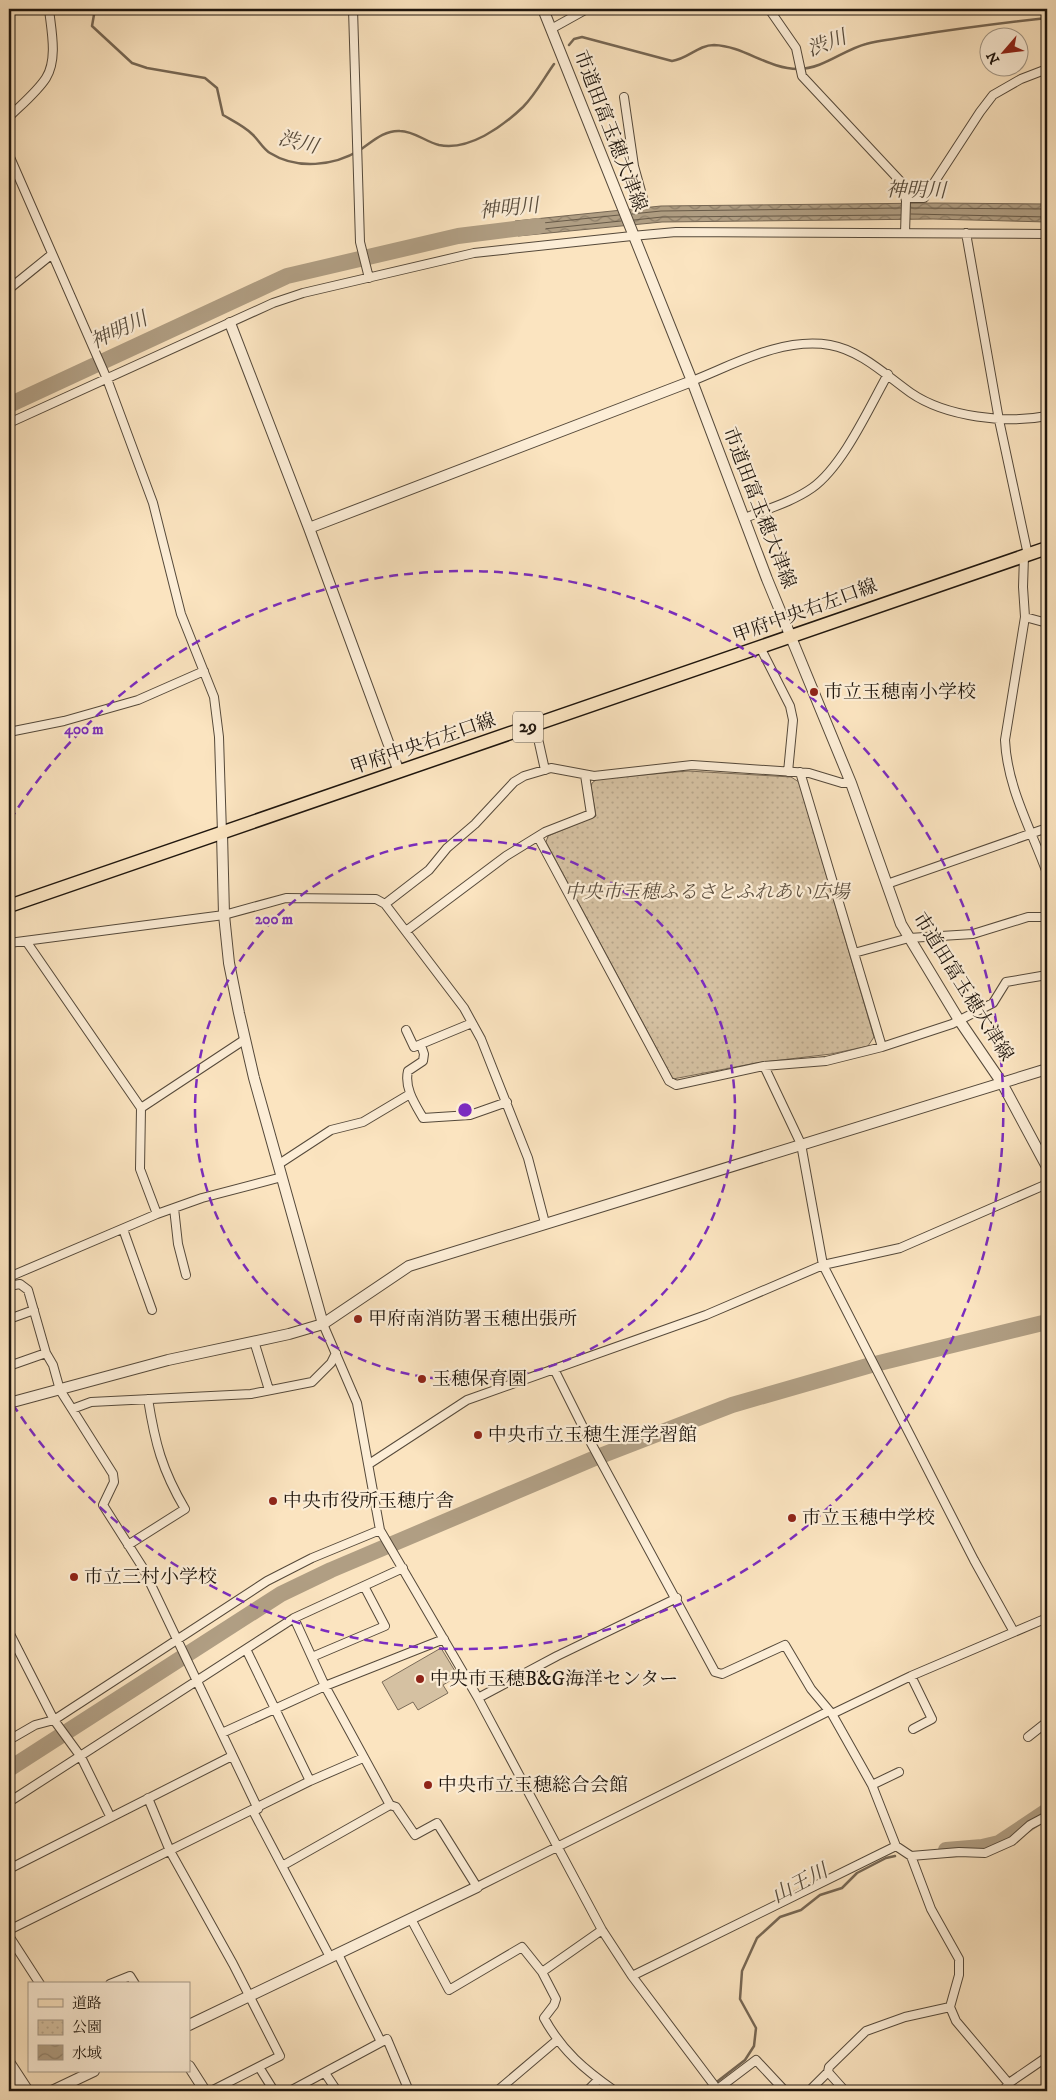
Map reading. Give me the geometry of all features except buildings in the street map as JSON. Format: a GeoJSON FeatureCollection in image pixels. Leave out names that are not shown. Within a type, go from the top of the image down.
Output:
{"type":"FeatureCollection","features":[{"type":"Feature","properties":{"kind":"main road","name":"甲府中央右左口線"},"geometry":{"type":"LineString","coordinates":[[9,906],[1047,548]]}},
{"type":"Feature","properties":{"kind":"street"},"geometry":{"type":"LineString","coordinates":[[9,117],[47,78],[51,63],[52,47],[49,9]]}},
{"type":"Feature","properties":{"kind":"street"},"geometry":{"type":"LineString","coordinates":[[353,9],[360,242],[368,274]]}},
{"type":"Feature","properties":{"kind":"street","name":"市道田富玉穂大津線"},"geometry":{"type":"LineString","coordinates":[[543,9],[620,206],[692,381],[790,636],[851,783],[886,884],[909,938],[959,1020],[1002,1083],[1047,1167]]}},
{"type":"Feature","properties":{"kind":"street"},"geometry":{"type":"LineString","coordinates":[[551,29],[587,9]]}},
{"type":"Feature","properties":{"kind":"street"},"geometry":{"type":"LineString","coordinates":[[769,9],[796,48],[802,76],[902,183],[906,200],[905,229]]}},
{"type":"Feature","properties":{"kind":"street"},"geometry":{"type":"LineString","coordinates":[[906,200],[924,198],[980,112],[994,95],[1022,79],[1047,69]]}},
{"type":"Feature","properties":{"kind":"street"},"geometry":{"type":"LineString","coordinates":[[624,97],[634,166],[644,202]]}},
{"type":"Feature","properties":{"kind":"street"},"geometry":{"type":"LineString","coordinates":[[9,155],[105,375],[153,503],[181,614],[214,697],[218,717],[224,915],[229,963],[244,1040],[323,1324],[357,1404],[380,1530],[478,1698],[557,1849],[602,1930],[632,1976],[715,2089],[756,2060],[785,2091]]}},
{"type":"Feature","properties":{"kind":"street"},"geometry":{"type":"LineString","coordinates":[[9,423],[105,375],[294,296],[368,274],[474,253],[646,231],[905,229],[966,233],[1047,234]]}},
{"type":"Feature","properties":{"kind":"street"},"geometry":{"type":"LineString","coordinates":[[966,233],[1026,555],[1023,587],[1025,617],[1005,740],[1006,756],[1015,792],[1047,873]]}},
{"type":"Feature","properties":{"kind":"street"},"geometry":{"type":"LineString","coordinates":[[9,289],[52,254]]}},
{"type":"Feature","properties":{"kind":"street"},"geometry":{"type":"LineString","coordinates":[[230,323],[309,528],[399,772]]}},
{"type":"Feature","properties":{"kind":"street"},"geometry":{"type":"LineString","coordinates":[[309,528],[766,351],[801,344],[831,345],[845,350],[888,374],[913,394],[932,403],[982,418],[1030,420],[1047,416]]}},
{"type":"Feature","properties":{"kind":"street"},"geometry":{"type":"LineString","coordinates":[[745,518],[793,499],[812,488],[827,475],[842,455],[888,374]]}},
{"type":"Feature","properties":{"kind":"street"},"geometry":{"type":"LineString","coordinates":[[1025,617],[1047,623]]}},
{"type":"Feature","properties":{"kind":"street"},"geometry":{"type":"LineString","coordinates":[[760,647],[790,706],[793,720],[788,772]]}},
{"type":"Feature","properties":{"kind":"street"},"geometry":{"type":"LineString","coordinates":[[9,732],[64,721],[138,700],[204,671]]}},
{"type":"Feature","properties":{"kind":"street"},"geometry":{"type":"LineString","coordinates":[[535,725],[545,770]]}},
{"type":"Feature","properties":{"kind":"street"},"geometry":{"type":"LineString","coordinates":[[385,904],[429,870],[447,848],[475,824],[514,782],[524,776],[551,768],[585,775],[692,765],[800,772],[842,783],[851,783]]}},
{"type":"Feature","properties":{"kind":"street"},"geometry":{"type":"LineString","coordinates":[[800,772],[882,1047]]}},
{"type":"Feature","properties":{"kind":"street"},"geometry":{"type":"LineString","coordinates":[[406,931],[483,872],[538,837],[591,814],[585,775]]}},
{"type":"Feature","properties":{"kind":"street"},"geometry":{"type":"LineString","coordinates":[[886,884],[1047,828]]}},
{"type":"Feature","properties":{"kind":"street"},"geometry":{"type":"LineString","coordinates":[[538,837],[669,1081],[676,1085],[764,1066],[826,1061],[882,1047],[959,1020],[993,1003],[1006,982],[1047,975]]}},
{"type":"Feature","properties":{"kind":"street"},"geometry":{"type":"LineString","coordinates":[[9,943],[224,915],[286,898],[376,898],[385,904],[464,1008],[481,1039],[528,1158],[545,1223]]}},
{"type":"Feature","properties":{"kind":"street"},"geometry":{"type":"LineString","coordinates":[[854,953],[909,938],[973,934],[1028,917],[1047,917]]}},
{"type":"Feature","properties":{"kind":"street"},"geometry":{"type":"LineString","coordinates":[[26,941],[141,1108],[140,1169],[157,1214]]}},
{"type":"Feature","properties":{"kind":"street"},"geometry":{"type":"LineString","coordinates":[[406,1030],[414,1047],[472,1023]]}},
{"type":"Feature","properties":{"kind":"street"},"geometry":{"type":"LineString","coordinates":[[141,1108],[244,1040]]}},
{"type":"Feature","properties":{"kind":"street"},"geometry":{"type":"LineString","coordinates":[[421,1045],[424,1054],[423,1061],[408,1071],[406,1077],[410,1094],[423,1118],[470,1115],[507,1102]]}},
{"type":"Feature","properties":{"kind":"street"},"geometry":{"type":"LineString","coordinates":[[764,1066],[802,1144],[823,1265],[883,1378],[974,1560],[1014,1632]]}},
{"type":"Feature","properties":{"kind":"street"},"geometry":{"type":"LineString","coordinates":[[9,1403],[168,1360],[323,1324],[409,1266],[1047,1069]]}},
{"type":"Feature","properties":{"kind":"street"},"geometry":{"type":"LineString","coordinates":[[279,1164],[331,1130],[363,1122],[410,1094]]}},
{"type":"Feature","properties":{"kind":"street"},"geometry":{"type":"LineString","coordinates":[[9,1277],[157,1214],[202,1198],[282,1176]]}},
{"type":"Feature","properties":{"kind":"street"},"geometry":{"type":"LineString","coordinates":[[369,1464],[468,1400],[706,1316],[823,1265],[900,1248],[1047,1184]]}},
{"type":"Feature","properties":{"kind":"street"},"geometry":{"type":"LineString","coordinates":[[174,1208],[178,1244],[186,1275]]}},
{"type":"Feature","properties":{"kind":"street"},"geometry":{"type":"LineString","coordinates":[[123,1229],[152,1310]]}},
{"type":"Feature","properties":{"kind":"street"},"geometry":{"type":"LineString","coordinates":[[9,1286],[20,1284],[28,1290],[46,1353],[53,1365],[60,1390],[113,1474],[114,1482],[103,1505],[143,1568],[222,1733],[282,1866],[334,1955],[381,2042]]}},
{"type":"Feature","properties":{"kind":"street"},"geometry":{"type":"LineString","coordinates":[[9,1320],[34,1310]]}},
{"type":"Feature","properties":{"kind":"street"},"geometry":{"type":"LineString","coordinates":[[254,1341],[269,1390]]}},
{"type":"Feature","properties":{"kind":"street"},"geometry":{"type":"LineString","coordinates":[[9,1366],[46,1353]]}},
{"type":"Feature","properties":{"kind":"street"},"geometry":{"type":"LineString","coordinates":[[72,1409],[91,1402],[250,1394],[312,1382],[331,1363],[336,1353]]}},
{"type":"Feature","properties":{"kind":"street"},"geometry":{"type":"LineString","coordinates":[[554,1369],[604,1467],[677,1598],[715,1672],[722,1674],[785,1645],[810,1689],[830,1712],[872,1785],[896,1846],[911,1856],[931,1910],[959,1959],[959,1975],[950,2007],[956,2021],[1015,2091]]}},
{"type":"Feature","properties":{"kind":"street"},"geometry":{"type":"LineString","coordinates":[[128,1545],[185,1509],[169,1481],[158,1452],[148,1398]]}},
{"type":"Feature","properties":{"kind":"street"},"geometry":{"type":"LineString","coordinates":[[9,1740],[35,1725],[57,1723],[177,1639],[267,1581],[312,1558],[380,1530]]}},
{"type":"Feature","properties":{"kind":"street"},"geometry":{"type":"LineString","coordinates":[[9,1802],[294,1618],[403,1568]]}},
{"type":"Feature","properties":{"kind":"street"},"geometry":{"type":"LineString","coordinates":[[312,1657],[385,1626],[364,1586]]}},
{"type":"Feature","properties":{"kind":"street"},"geometry":{"type":"LineString","coordinates":[[478,1698],[557,1656],[677,1598]]}},
{"type":"Feature","properties":{"kind":"street"},"geometry":{"type":"LineString","coordinates":[[294,1618],[325,1686],[390,1805],[396,1807],[415,1835],[437,1823],[476,1887]]}},
{"type":"Feature","properties":{"kind":"street"},"geometry":{"type":"LineString","coordinates":[[190,2025],[557,1849],[830,1712],[1047,1618]]}},
{"type":"Feature","properties":{"kind":"street"},"geometry":{"type":"LineString","coordinates":[[9,1632],[57,1723],[81,1757],[110,1816]]}},
{"type":"Feature","properties":{"kind":"street"},"geometry":{"type":"LineString","coordinates":[[222,1733],[275,1707],[444,1639]]}},
{"type":"Feature","properties":{"kind":"street"},"geometry":{"type":"LineString","coordinates":[[246,1649],[310,1781]]}},
{"type":"Feature","properties":{"kind":"street"},"geometry":{"type":"LineString","coordinates":[[911,1676],[932,1719],[913,1728]]}},
{"type":"Feature","properties":{"kind":"street"},"geometry":{"type":"LineString","coordinates":[[1028,1737],[1047,1722]]}},
{"type":"Feature","properties":{"kind":"street"},"geometry":{"type":"LineString","coordinates":[[9,1868],[232,1756]]}},
{"type":"Feature","properties":{"kind":"street"},"geometry":{"type":"LineString","coordinates":[[9,1930],[256,1810],[310,1781],[363,1758]]}},
{"type":"Feature","properties":{"kind":"street"},"geometry":{"type":"LineString","coordinates":[[872,1785],[899,1772]]}},
{"type":"Feature","properties":{"kind":"street"},"geometry":{"type":"LineString","coordinates":[[148,1798],[170,1851],[233,1964],[280,2056],[212,2091]]}},
{"type":"Feature","properties":{"kind":"street"},"geometry":{"type":"LineString","coordinates":[[282,1866],[390,1805]]}},
{"type":"Feature","properties":{"kind":"street"},"geometry":{"type":"LineString","coordinates":[[911,1856],[959,1852],[984,1853],[1012,1840],[1030,1825],[1047,1816]]}},
{"type":"Feature","properties":{"kind":"street"},"geometry":{"type":"LineString","coordinates":[[632,1976],[896,1846]]}},
{"type":"Feature","properties":{"kind":"street"},"geometry":{"type":"LineString","coordinates":[[411,1919],[449,1990],[522,1947],[542,1972],[556,1999],[554,2006],[544,2018],[556,2041],[598,2080],[615,2091]]}},
{"type":"Feature","properties":{"kind":"street"},"geometry":{"type":"LineString","coordinates":[[542,1972],[602,1930]]}},
{"type":"Feature","properties":{"kind":"street"},"geometry":{"type":"LineString","coordinates":[[9,1936],[39,1982]]}},
{"type":"Feature","properties":{"kind":"street"},"geometry":{"type":"LineString","coordinates":[[115,1982],[130,1976],[134,1982]]}},
{"type":"Feature","properties":{"kind":"street"},"geometry":{"type":"LineString","coordinates":[[810,2091],[828,2072],[829,2067],[866,2031],[905,2017],[950,2007]]}},
{"type":"Feature","properties":{"kind":"street"},"geometry":{"type":"LineString","coordinates":[[290,2091],[387,2039],[409,2091]]}},
{"type":"Feature","properties":{"kind":"street"},"geometry":{"type":"LineString","coordinates":[[497,2091],[556,2041]]}},
{"type":"Feature","properties":{"kind":"street"},"geometry":{"type":"LineString","coordinates":[[1003,2091],[1009,2084],[1047,2057]]}},
{"type":"Feature","properties":{"kind":"street"},"geometry":{"type":"LineString","coordinates":[[9,2062],[28,2091]]}},
{"type":"Feature","properties":{"kind":"street"},"geometry":{"type":"LineString","coordinates":[[258,2067],[274,2091]]}},
{"type":"Feature","properties":{"kind":"street"},"geometry":{"type":"LineString","coordinates":[[190,2068],[205,2091]]}},
{"type":"Feature","properties":{"kind":"street"},"geometry":{"type":"LineString","coordinates":[[9,2072],[13,2091]]}},
{"type":"Feature","properties":{"kind":"street"},"geometry":{"type":"LineString","coordinates":[[52,2091],[92,2072]]}},
{"type":"Feature","properties":{"kind":"street"},"geometry":{"type":"LineString","coordinates":[[828,2072],[845,2091]]}},
{"type":"Feature","properties":{"kind":"street"},"geometry":{"type":"LineString","coordinates":[[325,2073],[337,2091]]}},
{"type":"Feature","properties":{"kind":"street"},"geometry":{"type":"LineString","coordinates":[[587,2091],[598,2080]]}},
{"type":"Feature","properties":{"kind":"green space","name":"中央市玉穂ふるさとふれあい広場"},"geometry":{"type":"Polygon","coordinates":[[[688,771],[791,777],[799,782],[874,1037],[868,1046],[831,1054],[756,1063],[673,1079],[546,842],[548,836],[596,816],[591,787],[592,783],[597,779],[688,771]]]}},
{"type":"Feature","properties":{"kind":"green space","name":"中央市玉穂B&G海洋センター"},"geometry":{"type":"Polygon","coordinates":[[[441,1648],[458,1676],[443,1685],[448,1693],[418,1710],[413,1702],[398,1710],[382,1682],[441,1648]]]}},
{"type":"Feature","properties":{"kind":"water"},"geometry":{"type":"Polygon","coordinates":[[[935,203],[1047,204],[1047,222],[933,219],[662,222],[518,236],[515,221],[661,206],[935,203]]]}},
{"type":"Feature","properties":{"kind":"waterway","name":"渋川"},"geometry":{"type":"LineString","coordinates":[[95,9],[92,26],[132,63],[147,68],[205,78],[217,88],[223,115],[249,131],[270,153],[292,162],[303,164],[339,160],[360,150],[383,134],[394,131],[405,131],[439,145],[450,146],[473,141],[495,129],[523,107],[554,64]]}},
{"type":"Feature","properties":{"kind":"waterway","name":"渋川"},"geometry":{"type":"LineString","coordinates":[[569,45],[574,39],[582,37],[672,61],[683,58],[703,47],[725,46],[776,65],[798,69],[816,66],[858,47],[877,41],[1047,18]]}},
{"type":"Feature","properties":{"kind":"waterway","name":"神明川"},"geometry":{"type":"LineString","coordinates":[[9,405],[287,276],[458,236],[538,226]]}},
{"type":"Feature","properties":{"kind":"waterway"},"geometry":{"type":"LineString","coordinates":[[9,1769],[281,1594],[331,1570],[595,1458],[732,1405],[871,1365],[1047,1322]]}},
{"type":"Feature","properties":{"kind":"waterway","name":"山王川"},"geometry":{"type":"LineString","coordinates":[[946,1850],[982,1847],[999,1843],[1047,1811]]}},
{"type":"Feature","properties":{"kind":"waterway","name":"山王川"},"geometry":{"type":"LineString","coordinates":[[705,2091],[745,2060],[754,2046],[756,2028],[740,1999],[742,1971],[757,1938],[780,1917],[801,1910],[820,1895],[842,1888],[857,1873],[886,1858],[895,1856]]}},
{"type":"Feature","properties":{"kind":"place","name":"市立玉穂南小学校"},"geometry":{"type":"Point","coordinates":[814,692]}},
{"type":"Feature","properties":{"kind":"place","name":"甲府南消防署玉穂出張所"},"geometry":{"type":"Point","coordinates":[358,1319]}},
{"type":"Feature","properties":{"kind":"place","name":"玉穂保育園"},"geometry":{"type":"Point","coordinates":[422,1379]}},
{"type":"Feature","properties":{"kind":"place","name":"中央市立玉穂生涯学習館"},"geometry":{"type":"Point","coordinates":[478,1435]}},
{"type":"Feature","properties":{"kind":"place","name":"中央市役所玉穂庁舎"},"geometry":{"type":"Point","coordinates":[273,1501]}},
{"type":"Feature","properties":{"kind":"place","name":"市立玉穂中学校"},"geometry":{"type":"Point","coordinates":[792,1518]}},
{"type":"Feature","properties":{"kind":"place","name":"市立三村小学校"},"geometry":{"type":"Point","coordinates":[74,1577]}},
{"type":"Feature","properties":{"kind":"place","name":"中央市玉穂B&G海洋センター"},"geometry":{"type":"Point","coordinates":[420,1679]}},
{"type":"Feature","properties":{"kind":"place","name":"中央市立玉穂総合会館"},"geometry":{"type":"Point","coordinates":[428,1785]}}]}
